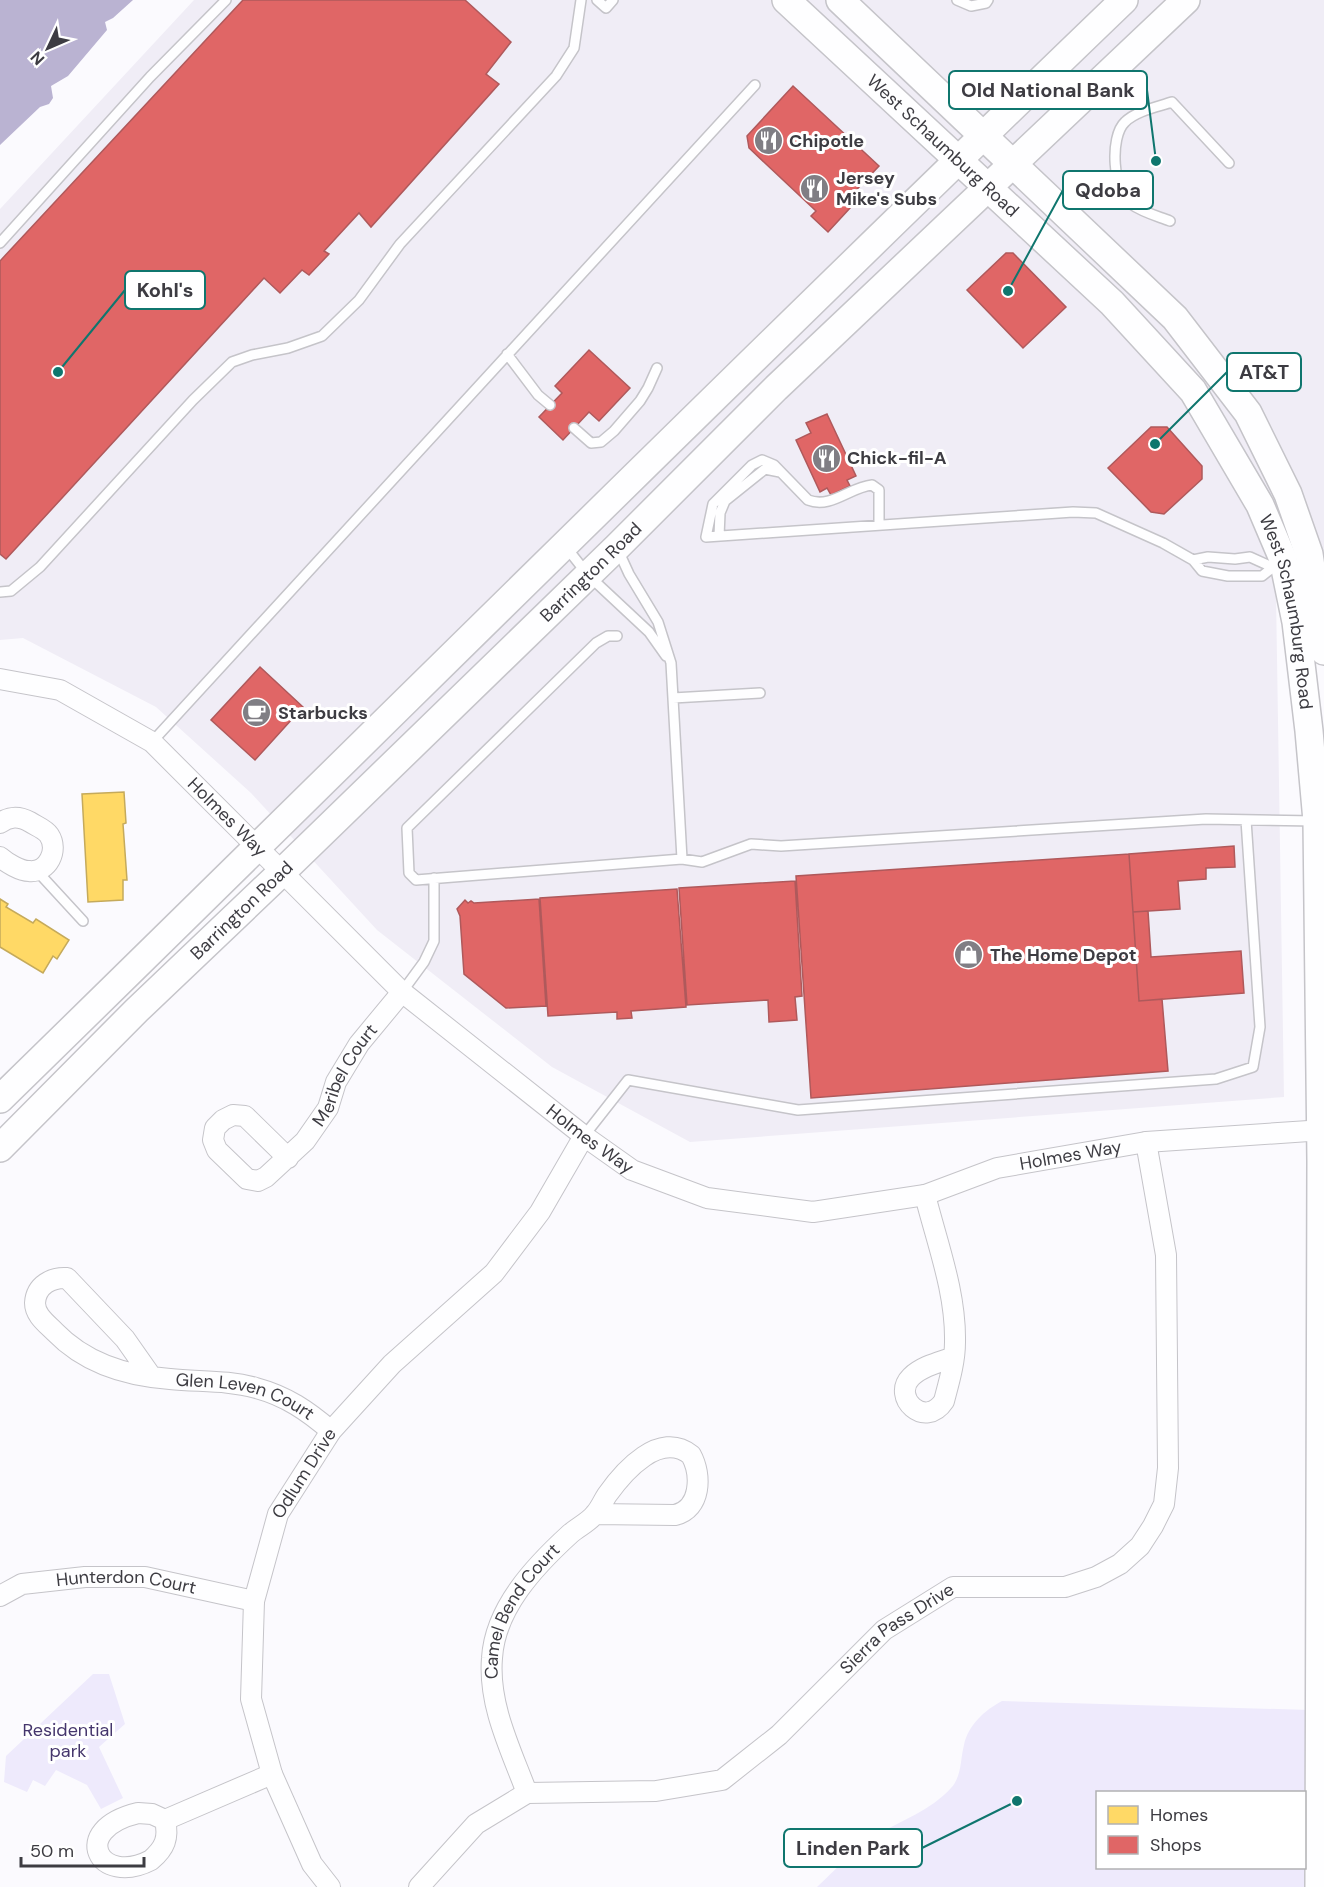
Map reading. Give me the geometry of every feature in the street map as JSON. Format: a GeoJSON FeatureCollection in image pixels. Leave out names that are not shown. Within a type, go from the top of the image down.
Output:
{"type":"FeatureCollection","features":[{"type":"Feature","properties":{"kind":"main road","name":"West Schaumburg Road"},"geometry":{"type":"LineString","coordinates":[[786,0],[1112,303],[1193,391],[1295,558],[1324,651]]}},
{"type":"Feature","properties":{"kind":"main road","name":"West Schaumburg Road"},"geometry":{"type":"LineString","coordinates":[[840,0],[1174,318],[1248,412],[1288,494],[1295,558],[1296,622],[1310,731],[1317,821],[1322,1130],[1319,1887]]}},
{"type":"Feature","properties":{"kind":"main road","name":"Barrington Road"},"geometry":{"type":"LineString","coordinates":[[0,1099],[957,160],[1124,0]]}},
{"type":"Feature","properties":{"kind":"main road","name":"Barrington Road"},"geometry":{"type":"LineString","coordinates":[[0,1148],[136,1010],[617,548],[776,388],[1186,0]]}},
{"type":"Feature","properties":{"kind":"street","name":"Holmes Way"},"geometry":{"type":"LineString","coordinates":[[0,679],[60,690],[152,742],[402,992],[584,1136],[633,1170],[707,1198],[813,1212],[925,1196],[997,1168],[1146,1142],[1322,1130]]}},
{"type":"Feature","properties":{"kind":"street"},"geometry":{"type":"LineString","coordinates":[[0,823],[9,818],[24,818],[44,830],[50,836],[52,843],[51,858],[48,864],[37,871],[26,872],[0,857]]}},
{"type":"Feature","properties":{"kind":"street","name":"Meribel Court"},"geometry":{"type":"LineString","coordinates":[[288,1158],[306,1141],[316,1126],[327,1108],[336,1082],[359,1044],[402,992]]}},
{"type":"Feature","properties":{"kind":"street","name":"Odlum Drive"},"geometry":{"type":"LineString","coordinates":[[330,1887],[312,1864],[272,1774],[251,1699],[254,1601],[278,1514],[331,1431],[392,1364],[494,1273],[540,1212],[584,1136]]}},
{"type":"Feature","properties":{"kind":"street","name":"Sierra Pass Drive"},"geometry":{"type":"LineString","coordinates":[[526,1793],[656,1791],[722,1780],[779,1735],[884,1630],[953,1587],[1065,1587],[1096,1577],[1120,1564],[1140,1546],[1164,1504],[1168,1468],[1166,1255],[1146,1142]]}},
{"type":"Feature","properties":{"kind":"street"},"geometry":{"type":"LineString","coordinates":[[925,1196],[950,1291],[956,1339],[954,1357]]}},
{"type":"Feature","properties":{"kind":"street","name":"Glen Leven Court"},"geometry":{"type":"LineString","coordinates":[[151,1376],[125,1339],[68,1278],[50,1280],[41,1288],[35,1298],[35,1309],[40,1317],[68,1345],[90,1360],[115,1370],[151,1376],[254,1387],[279,1395],[306,1409],[331,1431]]}},
{"type":"Feature","properties":{"kind":"street","name":"Camel Bend Court"},"geometry":{"type":"LineString","coordinates":[[526,1793],[495,1706],[492,1657],[502,1616],[520,1587],[556,1548],[595,1514],[607,1495],[643,1456],[669,1447],[677,1447],[691,1455],[696,1469],[697,1498],[688,1510],[675,1515],[595,1514]]}},
{"type":"Feature","properties":{"kind":"street","name":"Hunterdon Court"},"geometry":{"type":"LineString","coordinates":[[0,1596],[22,1584],[85,1577],[144,1577],[254,1601]]}},
{"type":"Feature","properties":{"kind":"street"},"geometry":{"type":"LineString","coordinates":[[165,1820],[272,1774]]}},
{"type":"Feature","properties":{"kind":"street"},"geometry":{"type":"LineString","coordinates":[[419,1887],[476,1824],[526,1793]]}},
{"type":"Feature","properties":{"kind":"lane"},"geometry":{"type":"LineString","coordinates":[[0,243],[150,77],[225,0]]}},
{"type":"Feature","properties":{"kind":"lane"},"geometry":{"type":"LineString","coordinates":[[0,592],[11,591],[40,567],[193,400],[232,362],[252,355],[288,348],[322,336],[359,300],[399,244],[556,76],[574,48],[581,0]]}},
{"type":"Feature","properties":{"kind":"lane"},"geometry":{"type":"LineString","coordinates":[[597,0],[606,8],[613,0]]}},
{"type":"Feature","properties":{"kind":"lane"},"geometry":{"type":"LineString","coordinates":[[957,0],[971,6],[986,3],[988,0]]}},
{"type":"Feature","properties":{"kind":"lane"},"geometry":{"type":"LineString","coordinates":[[152,742],[755,85]]}},
{"type":"Feature","properties":{"kind":"lane"},"geometry":{"type":"LineString","coordinates":[[1170,221],[1130,203],[1121,193],[1118,183],[1115,142],[1125,121],[1172,102],[1229,164]]}},
{"type":"Feature","properties":{"kind":"lane"},"geometry":{"type":"LineString","coordinates":[[507,354],[538,395],[550,405]]}},
{"type":"Feature","properties":{"kind":"lane"},"geometry":{"type":"LineString","coordinates":[[574,428],[591,443],[601,442],[614,431],[640,401],[657,368]]}},
{"type":"Feature","properties":{"kind":"lane"},"geometry":{"type":"LineString","coordinates":[[879,525],[879,490],[872,485],[862,486],[825,503],[816,503],[808,500],[774,465],[762,460],[752,465],[713,504],[706,537],[1073,512],[1096,513],[1163,543],[1193,560],[1202,571],[1228,576],[1263,576],[1295,558]]}},
{"type":"Feature","properties":{"kind":"lane"},"geometry":{"type":"LineString","coordinates":[[719,536],[720,513],[725,501],[765,469],[783,474]]}},
{"type":"Feature","properties":{"kind":"lane"},"geometry":{"type":"LineString","coordinates":[[564,545],[588,575],[649,632],[671,663]]}},
{"type":"Feature","properties":{"kind":"lane"},"geometry":{"type":"LineString","coordinates":[[617,548],[629,574],[658,622],[671,663],[682,859]]}},
{"type":"Feature","properties":{"kind":"lane"},"geometry":{"type":"LineString","coordinates":[[1193,560],[1208,557],[1235,560],[1250,557],[1295,558]]}},
{"type":"Feature","properties":{"kind":"lane"},"geometry":{"type":"LineString","coordinates":[[617,636],[608,636],[597,643],[407,828],[409,873],[416,880],[682,859],[702,862],[751,844],[781,846],[1194,820],[1317,821]]}},
{"type":"Feature","properties":{"kind":"lane"},"geometry":{"type":"LineString","coordinates":[[673,698],[760,693]]}},
{"type":"Feature","properties":{"kind":"lane"},"geometry":{"type":"LineString","coordinates":[[584,1136],[628,1080],[798,1110],[1216,1079],[1253,1067],[1260,1027],[1246,820]]}},
{"type":"Feature","properties":{"kind":"lane"},"geometry":{"type":"LineString","coordinates":[[37,871],[83,921]]}},
{"type":"Feature","properties":{"kind":"lane"},"geometry":{"type":"LineString","coordinates":[[402,992],[424,962],[434,940],[434,878]]}},
{"type":"Feature","properties":{"kind":"shaded area"},"geometry":{"type":"Polygon","coordinates":[[[0,0],[133,0],[105,22],[107,30],[68,76],[51,86],[53,98],[49,104],[40,107],[0,145],[0,0]]]}},
{"type":"Feature","properties":{"kind":"shaded area"},"geometry":{"type":"Polygon","coordinates":[[[194,0],[1324,0],[1324,588],[1276,595],[1284,1097],[690,1142],[552,1067],[377,930],[251,793],[156,707],[23,638],[0,640],[0,209],[194,0]]]}},
{"type":"Feature","properties":{"kind":"green space","name":"Residential park"},"geometry":{"type":"Polygon","coordinates":[[[93,1674],[109,1674],[125,1724],[99,1747],[123,1798],[101,1809],[87,1785],[56,1770],[45,1786],[33,1780],[27,1792],[4,1782],[6,1756],[93,1674]]]}},
{"type":"Feature","properties":{"kind":"green space"},"geometry":{"type":"Polygon","coordinates":[[[1002,1701],[1310,1710],[1310,1887],[817,1887],[869,1840],[925,1809],[951,1788],[959,1773],[969,1731],[984,1714],[1002,1701]]]}},
{"type":"Feature","properties":{"kind":"building: Homes"},"geometry":{"type":"Polygon","coordinates":[[[124,792],[126,823],[123,824],[127,880],[123,880],[123,900],[88,902],[82,794],[124,792]]]}},
{"type":"Feature","properties":{"kind":"building: Homes"},"geometry":{"type":"Polygon","coordinates":[[[0,899],[8,904],[6,907],[33,923],[36,919],[69,940],[57,959],[53,956],[43,973],[0,947],[0,899]]]}},
{"type":"Feature","properties":{"kind":"building: Shops"},"geometry":{"type":"Polygon","coordinates":[[[243,0],[465,0],[511,42],[486,74],[499,84],[371,227],[359,213],[324,251],[329,254],[309,275],[302,270],[280,293],[264,278],[6,559],[0,554],[0,261],[243,0]]]}},
{"type":"Feature","properties":{"kind":"building: Shops"},"geometry":{"type":"Polygon","coordinates":[[[793,86],[879,166],[844,203],[850,208],[828,232],[811,216],[816,211],[749,148],[747,136],[793,86]]]}},
{"type":"Feature","properties":{"kind":"building: Shops"},"geometry":{"type":"Polygon","coordinates":[[[1006,253],[1013,253],[1066,307],[1023,348],[967,290],[1006,253]]]}},
{"type":"Feature","properties":{"kind":"building: Shops"},"geometry":{"type":"Polygon","coordinates":[[[589,350],[630,388],[599,421],[589,412],[563,440],[539,417],[562,393],[555,386],[589,350]]]}},
{"type":"Feature","properties":{"kind":"building: Shops","name":"Chick-fil-A"},"geometry":{"type":"Polygon","coordinates":[[[827,414],[856,476],[847,480],[850,486],[831,495],[827,488],[820,492],[796,440],[811,433],[806,423],[827,414]]]}},
{"type":"Feature","properties":{"kind":"building: Shops"},"geometry":{"type":"Polygon","coordinates":[[[1151,427],[1167,427],[1202,466],[1202,479],[1164,514],[1151,512],[1108,468],[1151,427]]]}},
{"type":"Feature","properties":{"kind":"building: Shops","name":"Starbucks"},"geometry":{"type":"Polygon","coordinates":[[[260,667],[303,707],[255,760],[211,720],[260,667]]]}},
{"type":"Feature","properties":{"kind":"building: Shops"},"geometry":{"type":"Polygon","coordinates":[[[1234,846],[1235,867],[1206,868],[1206,879],[1178,881],[1180,909],[1133,912],[1129,854],[1234,846]]]}},
{"type":"Feature","properties":{"kind":"building: Shops","name":"The Home Depot"},"geometry":{"type":"Polygon","coordinates":[[[1129,854],[1139,1001],[1162,999],[1168,1071],[811,1098],[796,876],[1129,854]]]}},
{"type":"Feature","properties":{"kind":"building: Shops"},"geometry":{"type":"Polygon","coordinates":[[[795,881],[802,996],[795,997],[797,1020],[769,1022],[768,1000],[687,1005],[679,888],[795,881]]]}},
{"type":"Feature","properties":{"kind":"building: Shops"},"geometry":{"type":"Polygon","coordinates":[[[677,889],[686,1007],[631,1011],[632,1018],[617,1019],[617,1012],[548,1016],[540,898],[677,889]]]}},
{"type":"Feature","properties":{"kind":"building: Shops"},"geometry":{"type":"Polygon","coordinates":[[[539,899],[546,1006],[506,1008],[464,974],[460,916],[457,909],[465,900],[468,903],[471,901],[474,903],[539,899]]]}},
{"type":"Feature","properties":{"kind":"building: Shops"},"geometry":{"type":"Polygon","coordinates":[[[1148,911],[1151,957],[1241,951],[1244,993],[1139,1001],[1133,912],[1148,911]]]}},
{"type":"Feature","properties":{"kind":"place","name":"Chipotle"},"geometry":{"type":"Point","coordinates":[768,141]}},
{"type":"Feature","properties":{"kind":"place","name":"Old National Bank"},"geometry":{"type":"Point","coordinates":[1156,161]}},
{"type":"Feature","properties":{"kind":"place","name":"Jersey Mike's Subs"},"geometry":{"type":"Point","coordinates":[815,188]}},
{"type":"Feature","properties":{"kind":"place","name":"Qdoba"},"geometry":{"type":"Point","coordinates":[1008,291]}},
{"type":"Feature","properties":{"kind":"place","name":"Kohl's"},"geometry":{"type":"Point","coordinates":[58,372]}},
{"type":"Feature","properties":{"kind":"place","name":"AT&T"},"geometry":{"type":"Point","coordinates":[1155,444]}},
{"type":"Feature","properties":{"kind":"place","name":"Chick-fil-A"},"geometry":{"type":"Point","coordinates":[826,458]}},
{"type":"Feature","properties":{"kind":"place","name":"Starbucks"},"geometry":{"type":"Point","coordinates":[257,713]}},
{"type":"Feature","properties":{"kind":"place","name":"The Home Depot"},"geometry":{"type":"Point","coordinates":[969,955]}},
{"type":"Feature","properties":{"kind":"place","name":"Linden Park"},"geometry":{"type":"Point","coordinates":[1017,1801]}}]}
